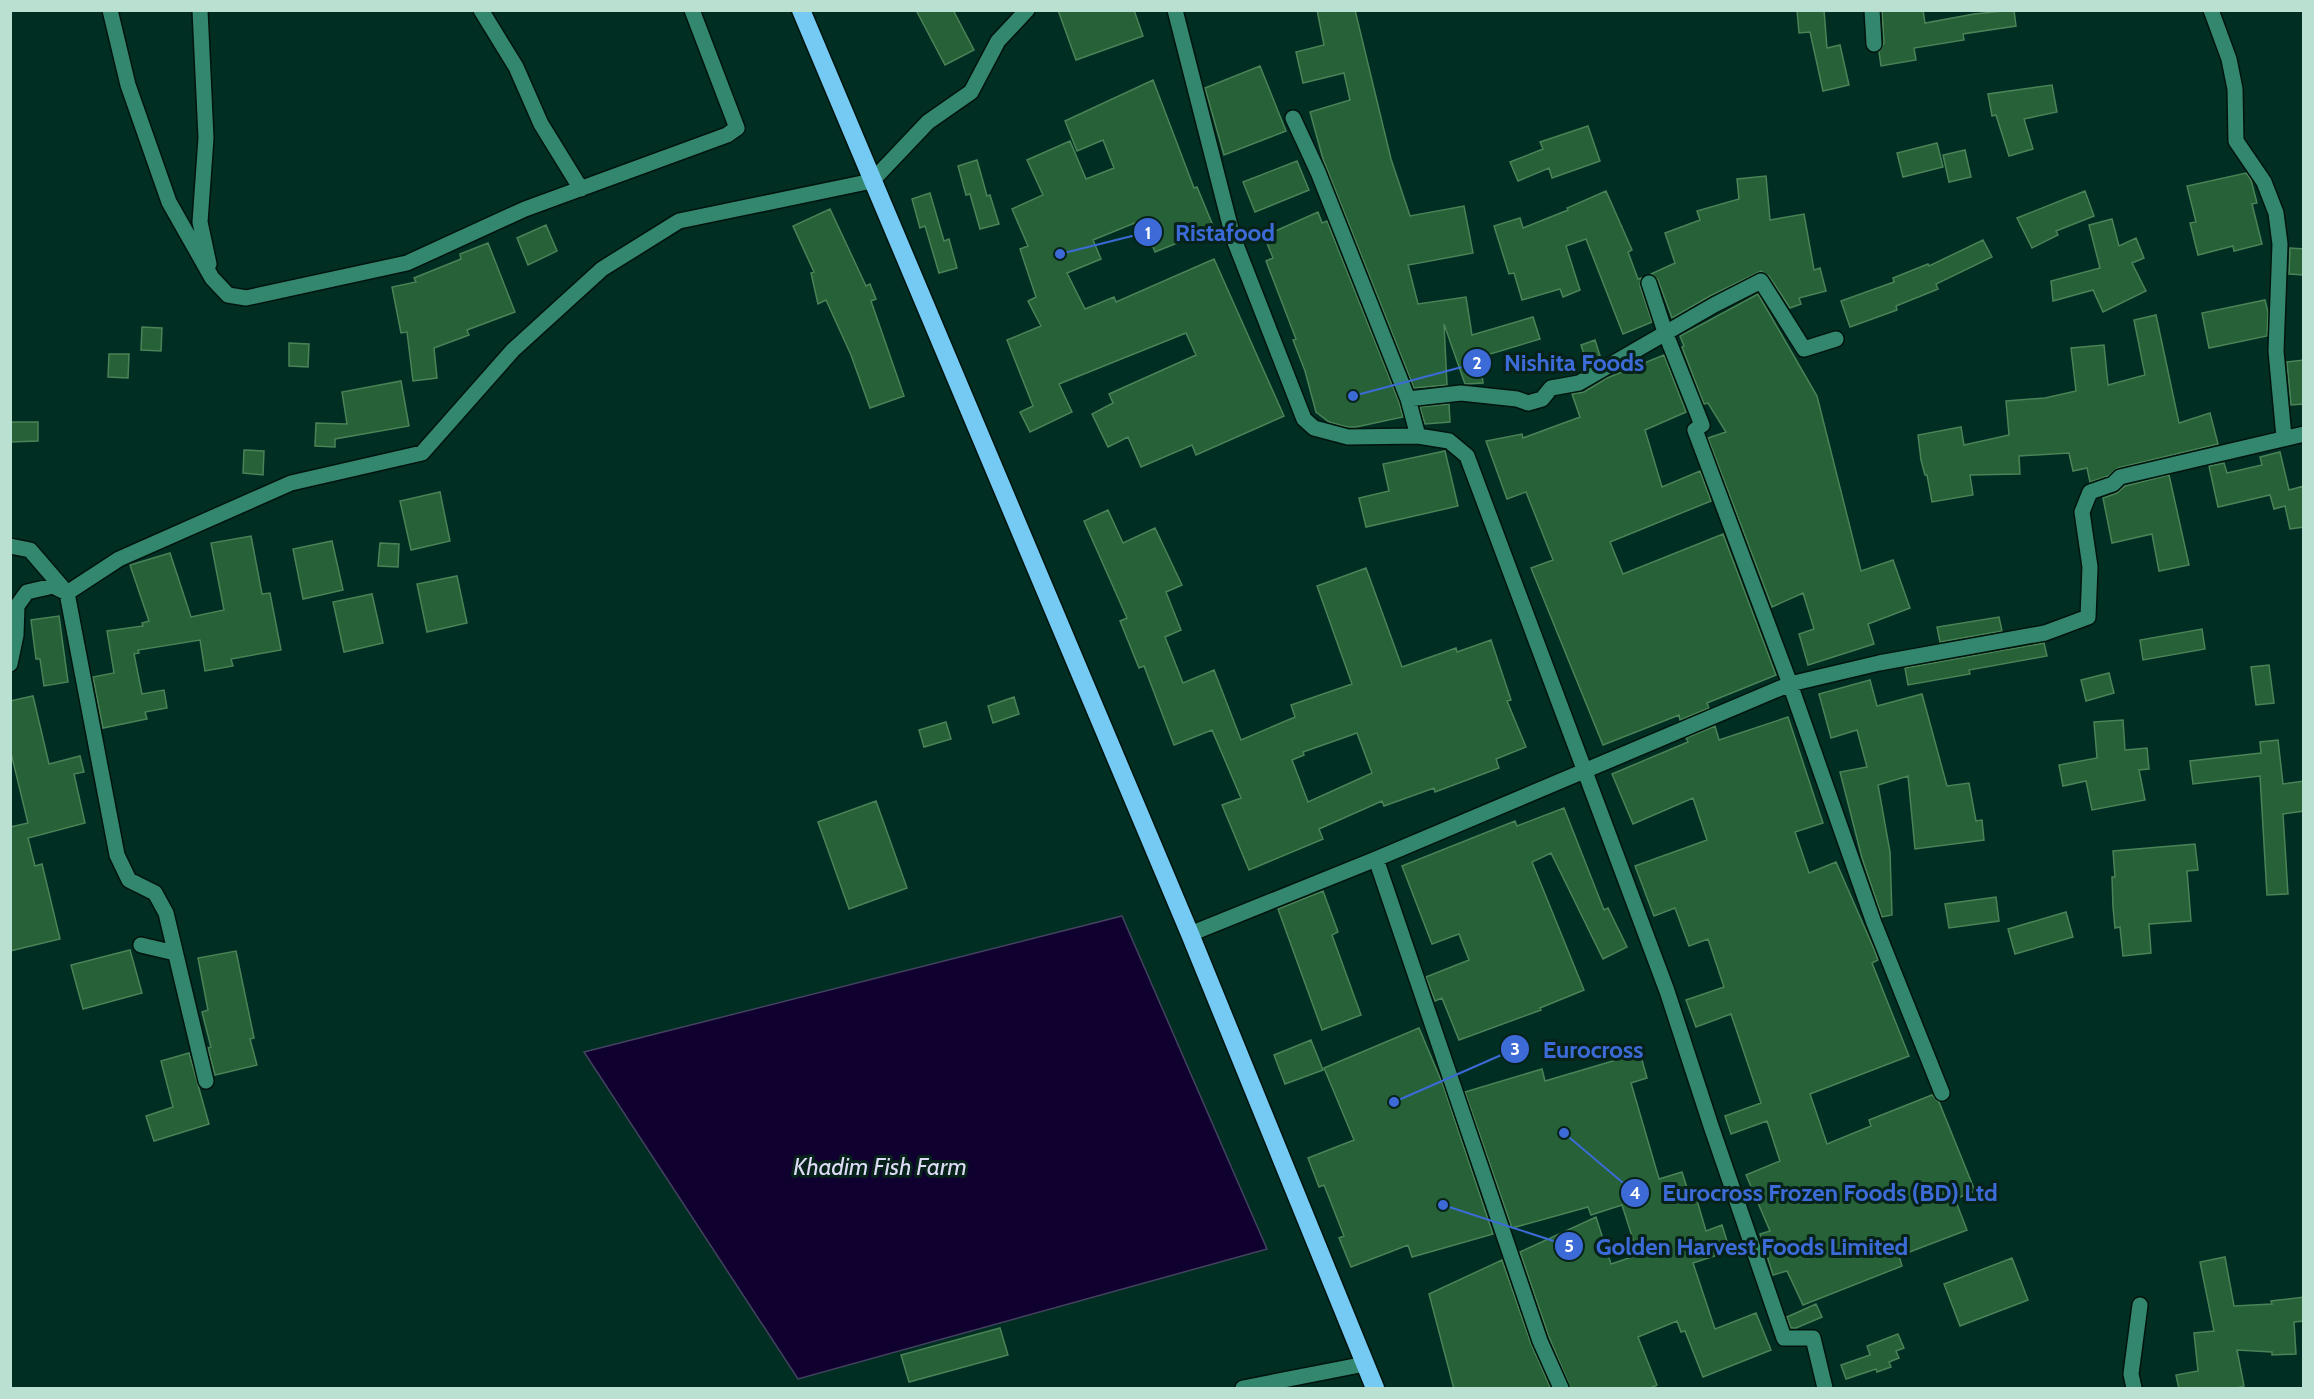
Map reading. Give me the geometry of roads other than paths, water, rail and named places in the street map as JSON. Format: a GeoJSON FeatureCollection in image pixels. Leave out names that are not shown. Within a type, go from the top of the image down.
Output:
{"type":"FeatureCollection","features":[{"type":"Feature","properties":{"kind":"highway"},"geometry":{"type":"LineString","coordinates":[[801,10],[1190,934],[1375,1389]]}},
{"type":"Feature","properties":{"kind":"street"},"geometry":{"type":"LineString","coordinates":[[110,10],[128,85],[169,202],[212,279],[228,295],[246,298],[407,263],[525,209],[726,135],[737,128],[692,10]]}},
{"type":"Feature","properties":{"kind":"street"},"geometry":{"type":"LineString","coordinates":[[200,10],[206,138],[200,222],[212,279]]}},
{"type":"Feature","properties":{"kind":"street"},"geometry":{"type":"LineString","coordinates":[[481,10],[516,67],[541,124],[581,189]]}},
{"type":"Feature","properties":{"kind":"street"},"geometry":{"type":"LineString","coordinates":[[67,593],[119,559],[291,483],[422,453],[513,350],[602,269],[679,221],[872,181],[928,122],[971,92],[998,40],[1027,10]]}},
{"type":"Feature","properties":{"kind":"street"},"geometry":{"type":"LineString","coordinates":[[1175,10],[1233,237],[1304,419],[1314,428],[1348,437],[1418,436],[1449,441],[1467,456],[1667,991],[1784,1338],[1813,1338],[1826,1389]]}},
{"type":"Feature","properties":{"kind":"street"},"geometry":{"type":"LineString","coordinates":[[1872,10],[1874,44]]}},
{"type":"Feature","properties":{"kind":"street"},"geometry":{"type":"LineString","coordinates":[[2211,10],[2222,36],[2233,79],[2236,141],[2264,182],[2276,213],[2280,244],[2276,351],[2284,437]]}},
{"type":"Feature","properties":{"kind":"street"},"geometry":{"type":"LineString","coordinates":[[1293,118],[1318,172],[1408,399],[1418,436]]}},
{"type":"Feature","properties":{"kind":"street"},"geometry":{"type":"LineString","coordinates":[[1408,399],[1461,393],[1517,399],[1528,403],[1542,399],[1551,388],[1579,383],[1665,332],[1761,281],[1804,349],[1836,339]]}},
{"type":"Feature","properties":{"kind":"street"},"geometry":{"type":"LineString","coordinates":[[1649,283],[1665,332],[1702,426],[1695,430],[1790,684],[1874,923],[1942,1093]]}},
{"type":"Feature","properties":{"kind":"street"},"geometry":{"type":"LineString","coordinates":[[1190,934],[1376,859],[1790,684],[1878,663],[2045,633],[2088,617],[2090,567],[2082,512],[2090,492],[2113,484],[2120,477],[2171,467],[2284,437],[2304,434]]}},
{"type":"Feature","properties":{"kind":"street"},"geometry":{"type":"LineString","coordinates":[[10,546],[30,550],[67,593],[117,855],[129,880],[155,893],[166,913],[206,1081]]}},
{"type":"Feature","properties":{"kind":"street"},"geometry":{"type":"LineString","coordinates":[[10,664],[16,635],[17,606],[27,592],[53,586],[67,593]]}},
{"type":"Feature","properties":{"kind":"street"},"geometry":{"type":"LineString","coordinates":[[1376,859],[1540,1341],[1561,1389]]}},
{"type":"Feature","properties":{"kind":"street"},"geometry":{"type":"LineString","coordinates":[[141,945],[176,953]]}},
{"type":"Feature","properties":{"kind":"street"},"geometry":{"type":"LineString","coordinates":[[2134,1389],[2132,1374],[2140,1305]]}},
{"type":"Feature","properties":{"kind":"street"},"geometry":{"type":"LineString","coordinates":[[1243,1389],[1365,1364]]}},
{"type":"Feature","properties":{"kind":"water","name":"Khadim Fish Farm"},"geometry":{"type":"Polygon","coordinates":[[[1122,916],[1267,1249],[798,1379],[584,1052],[1122,916]]]}},
{"type":"Feature","properties":{"kind":"place","name":"Ristafood"},"geometry":{"type":"Point","coordinates":[1060,254]}},
{"type":"Feature","properties":{"kind":"place","name":"Nishita Foods"},"geometry":{"type":"Point","coordinates":[1353,396]}},
{"type":"Feature","properties":{"kind":"place","name":"Eurocross"},"geometry":{"type":"Point","coordinates":[1394,1102]}},
{"type":"Feature","properties":{"kind":"place","name":"Eurocross Frozen Foods (BD) Ltd"},"geometry":{"type":"Point","coordinates":[1564,1133]}},
{"type":"Feature","properties":{"kind":"place","name":"Golden Harvest Foods Limited"},"geometry":{"type":"Point","coordinates":[1443,1205]}}]}
